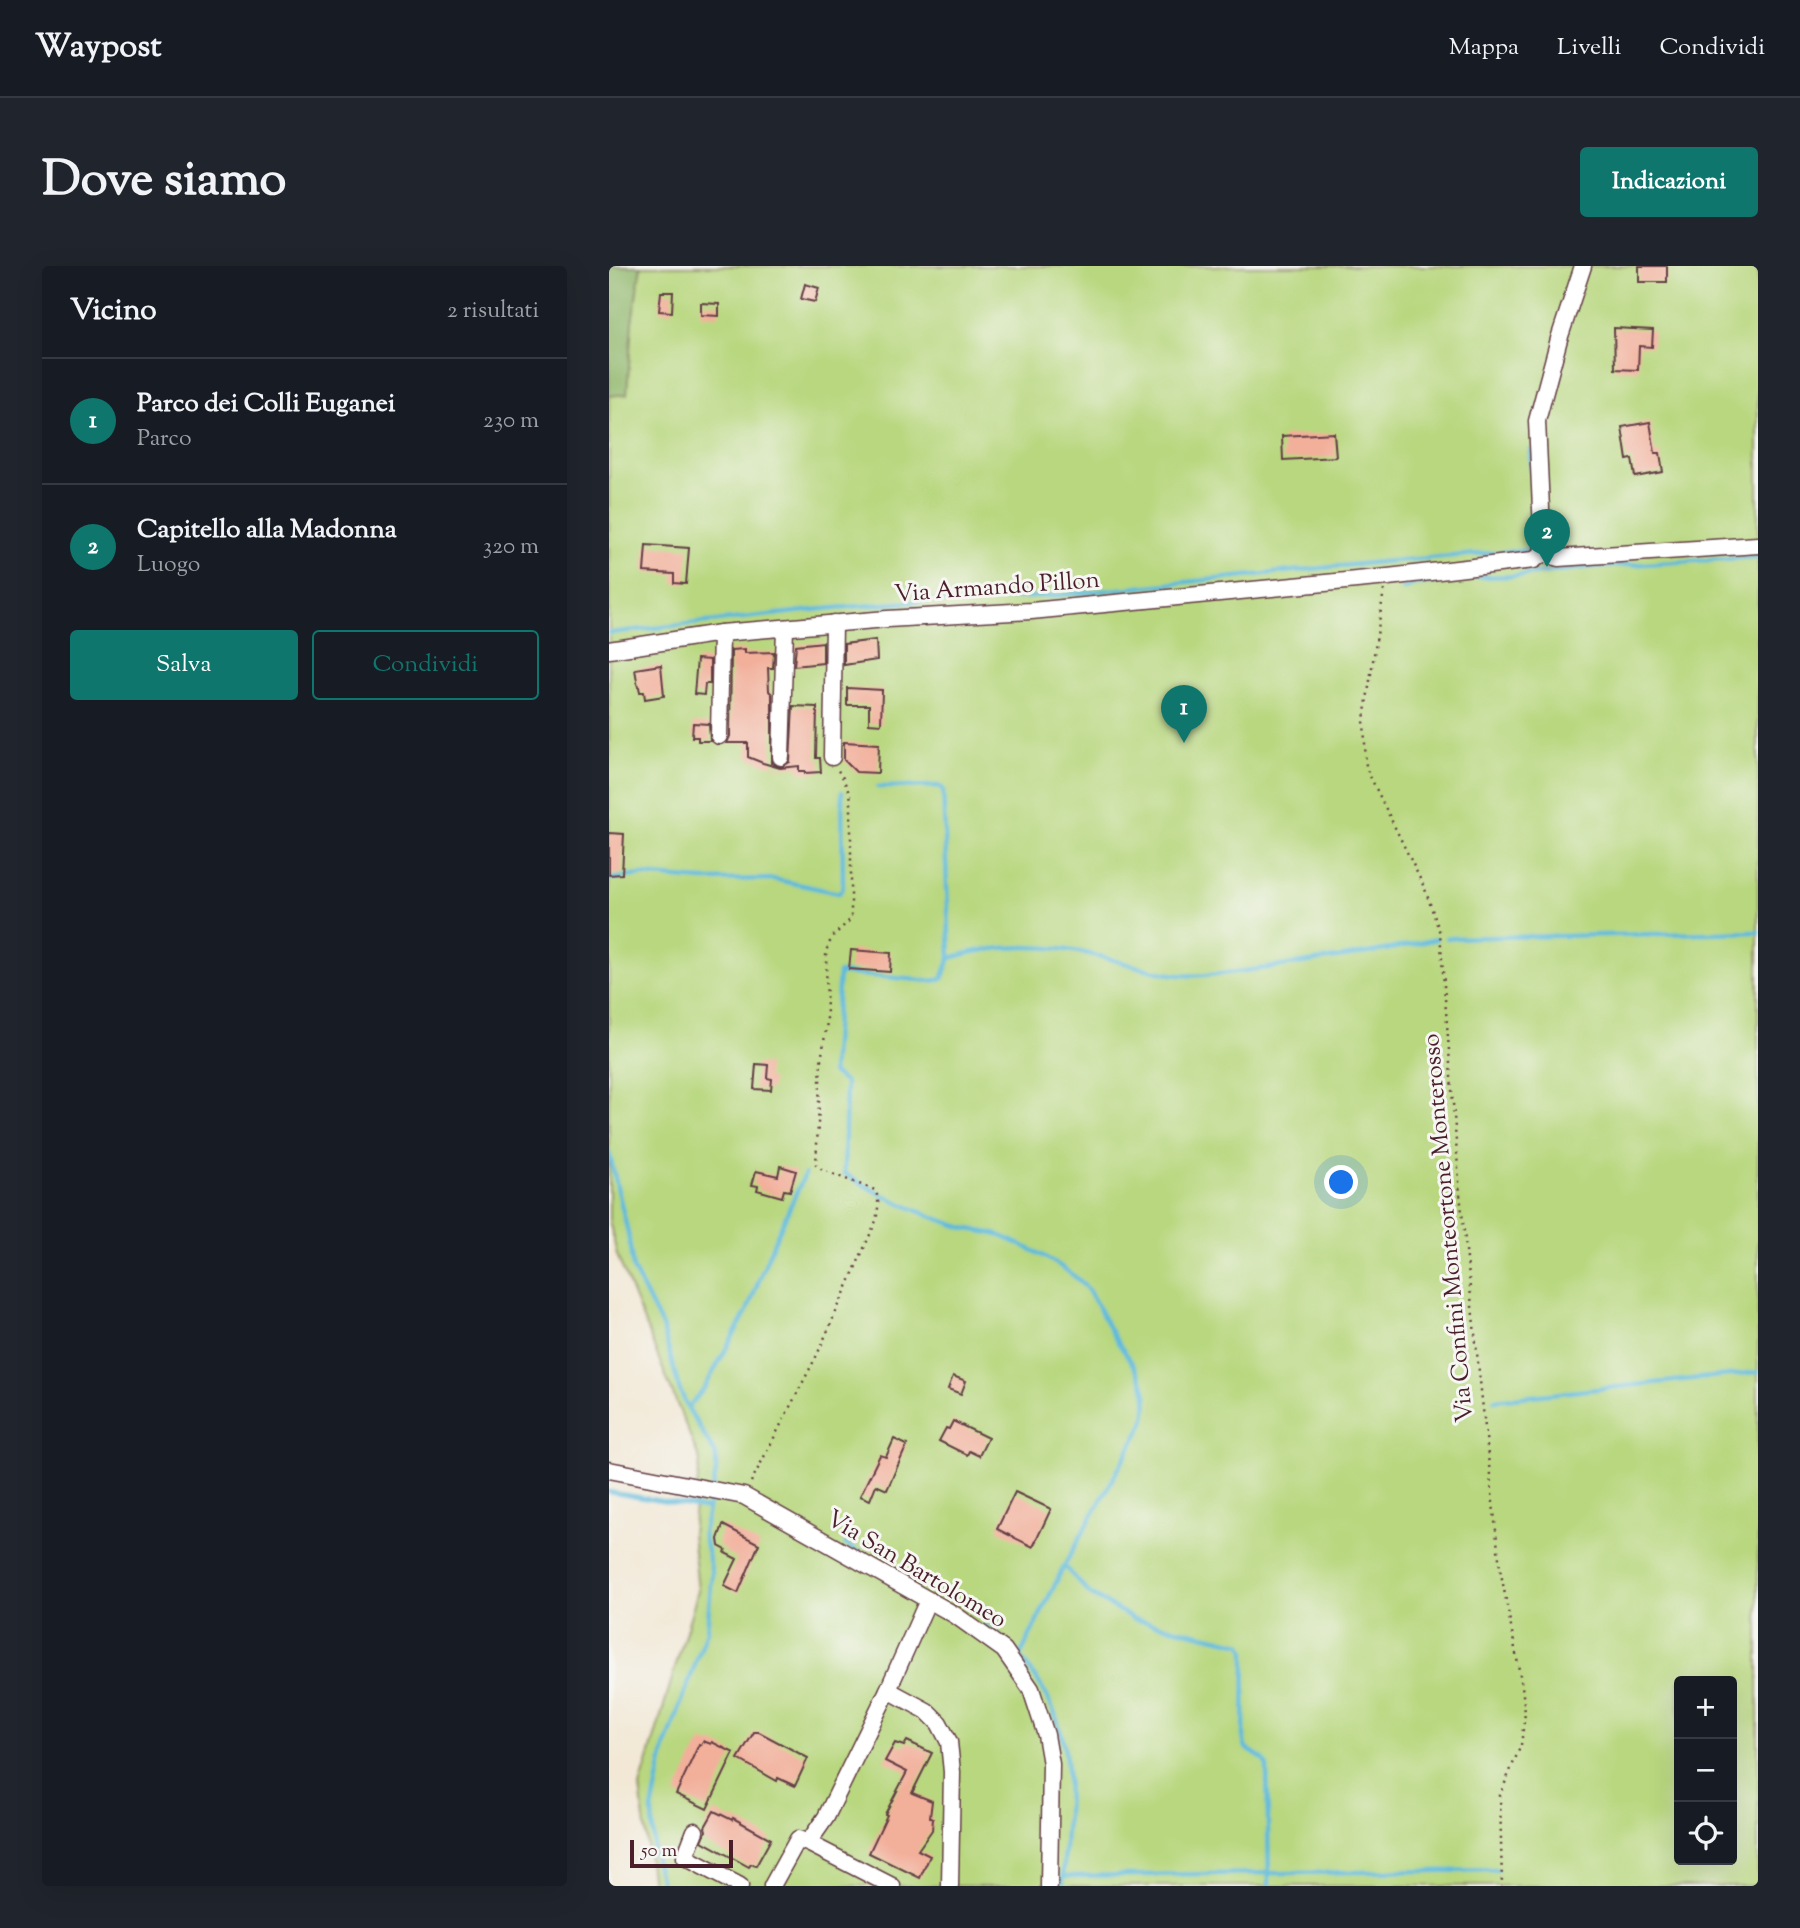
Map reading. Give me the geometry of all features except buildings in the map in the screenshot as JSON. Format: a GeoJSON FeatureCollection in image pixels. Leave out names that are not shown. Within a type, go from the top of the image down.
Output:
{"type":"FeatureCollection","features":[{"type":"Feature","properties":{"kind":"street"},"geometry":{"type":"LineString","coordinates":[[1583,266],[1559,339],[1537,421],[1543,553],[1558,558],[1758,545]]}},
{"type":"Feature","properties":{"kind":"street","name":"Via Armando Pillon"},"geometry":{"type":"LineString","coordinates":[[609,650],[721,634],[834,623],[1031,611],[1388,577],[1534,560],[1543,553]]}},
{"type":"Feature","properties":{"kind":"street"},"geometry":{"type":"LineString","coordinates":[[832,757],[834,623]]}},
{"type":"Feature","properties":{"kind":"street"},"geometry":{"type":"LineString","coordinates":[[781,757],[785,628]]}},
{"type":"Feature","properties":{"kind":"street"},"geometry":{"type":"LineString","coordinates":[[719,736],[721,634]]}},
{"type":"Feature","properties":{"kind":"street","name":"Via San Bartolomeo"},"geometry":{"type":"LineString","coordinates":[[609,1470],[744,1496],[928,1600],[983,1633],[1004,1650],[1031,1689],[1046,1735],[1051,1764],[1049,1886]]}},
{"type":"Feature","properties":{"kind":"street"},"geometry":{"type":"LineString","coordinates":[[808,1843],[826,1817],[928,1600]]}},
{"type":"Feature","properties":{"kind":"street"},"geometry":{"type":"LineString","coordinates":[[888,1690],[927,1711],[939,1723],[949,1742],[952,1754],[950,1886]]}},
{"type":"Feature","properties":{"kind":"street"},"geometry":{"type":"LineString","coordinates":[[695,1831],[685,1857],[740,1886]]}},
{"type":"Feature","properties":{"kind":"street"},"geometry":{"type":"LineString","coordinates":[[772,1886],[798,1839],[892,1886]]}},
{"type":"Feature","properties":{"kind":"path","name":"Via Confini Monteortone Monterosso"},"geometry":{"type":"LineString","coordinates":[[1388,577],[1380,608],[1364,719],[1366,768],[1425,889],[1440,933],[1460,1194],[1499,1554],[1523,1686],[1525,1713],[1521,1745],[1500,1795],[1502,1886]]}},
{"type":"Feature","properties":{"kind":"path"},"geometry":{"type":"LineString","coordinates":[[744,1496],[817,1355],[879,1209],[875,1190],[821,1170],[816,1165],[821,1061],[827,1022],[826,951],[832,937],[851,919],[851,798],[832,757]]}},
{"type":"Feature","properties":{"kind":"green space"},"geometry":{"type":"Polygon","coordinates":[[[609,266],[1758,266],[1758,1886],[652,1886],[640,1787],[698,1590],[692,1533],[700,1461],[617,1255],[609,1220],[609,266]]]}},
{"type":"Feature","properties":{"kind":"green space"},"geometry":{"type":"Polygon","coordinates":[[[609,266],[641,266],[632,322],[627,394],[609,396],[609,266]]]}},
{"type":"Feature","properties":{"kind":"waterway"},"geometry":{"type":"LineString","coordinates":[[1564,298],[1571,277]]}},
{"type":"Feature","properties":{"kind":"waterway"},"geometry":{"type":"LineString","coordinates":[[1531,450],[1532,476]]}},
{"type":"Feature","properties":{"kind":"waterway"},"geometry":{"type":"LineString","coordinates":[[609,633],[822,609],[1061,595],[1380,562],[1527,550],[1532,546],[1535,530]]}},
{"type":"Feature","properties":{"kind":"waterway"},"geometry":{"type":"LineString","coordinates":[[1403,589],[1415,584],[1475,577],[1758,557]]}},
{"type":"Feature","properties":{"kind":"waterway"},"geometry":{"type":"LineString","coordinates":[[878,787],[938,786],[943,789],[950,958],[942,979],[931,981],[839,973],[832,1073],[846,1083],[844,1173],[919,1211],[965,1228],[1011,1240],[1072,1274],[1090,1294],[1138,1372],[1147,1401],[1143,1425],[1064,1566],[1020,1656]]}},
{"type":"Feature","properties":{"kind":"waterway"},"geometry":{"type":"LineString","coordinates":[[609,879],[641,875],[703,880],[773,879],[839,893],[843,888],[842,792]]}},
{"type":"Feature","properties":{"kind":"waterway"},"geometry":{"type":"LineString","coordinates":[[1447,938],[1758,932]]}},
{"type":"Feature","properties":{"kind":"waterway"},"geometry":{"type":"LineString","coordinates":[[950,958],[987,950],[1045,948],[1084,953],[1169,974],[1203,975],[1335,958],[1436,939]]}},
{"type":"Feature","properties":{"kind":"waterway"},"geometry":{"type":"LineString","coordinates":[[609,1152],[628,1233],[633,1269],[662,1326],[679,1388],[716,1455],[716,1472],[703,1533],[712,1573],[707,1631],[664,1751],[652,1810],[654,1855],[662,1886]]}},
{"type":"Feature","properties":{"kind":"waterway"},"geometry":{"type":"LineString","coordinates":[[688,1408],[705,1387],[747,1311],[773,1244],[805,1174]]}},
{"type":"Feature","properties":{"kind":"waterway"},"geometry":{"type":"LineString","coordinates":[[1494,1400],[1758,1372]]}},
{"type":"Feature","properties":{"kind":"waterway"},"geometry":{"type":"LineString","coordinates":[[609,1492],[708,1509]]}},
{"type":"Feature","properties":{"kind":"waterway"},"geometry":{"type":"LineString","coordinates":[[845,1544],[901,1576]]}},
{"type":"Feature","properties":{"kind":"waterway"},"geometry":{"type":"LineString","coordinates":[[1064,1566],[1090,1594],[1134,1619],[1242,1644],[1245,1651],[1244,1742],[1246,1748],[1263,1759],[1267,1766],[1269,1886]]}},
{"type":"Feature","properties":{"kind":"waterway"},"geometry":{"type":"LineString","coordinates":[[984,1626],[1013,1649],[1036,1678],[1060,1728],[1067,1779],[1063,1886]]}},
{"type":"Feature","properties":{"kind":"waterway"},"geometry":{"type":"LineString","coordinates":[[1064,1876],[1497,1870]]}},
{"type":"Feature","properties":{"kind":"place","name":"Capitello alla Madonna"},"geometry":{"type":"Point","coordinates":[1547,567]}},
{"type":"Feature","properties":{"kind":"place","name":"Parco dei Colli Euganei"},"geometry":{"type":"Point","coordinates":[1184,743]}}]}
